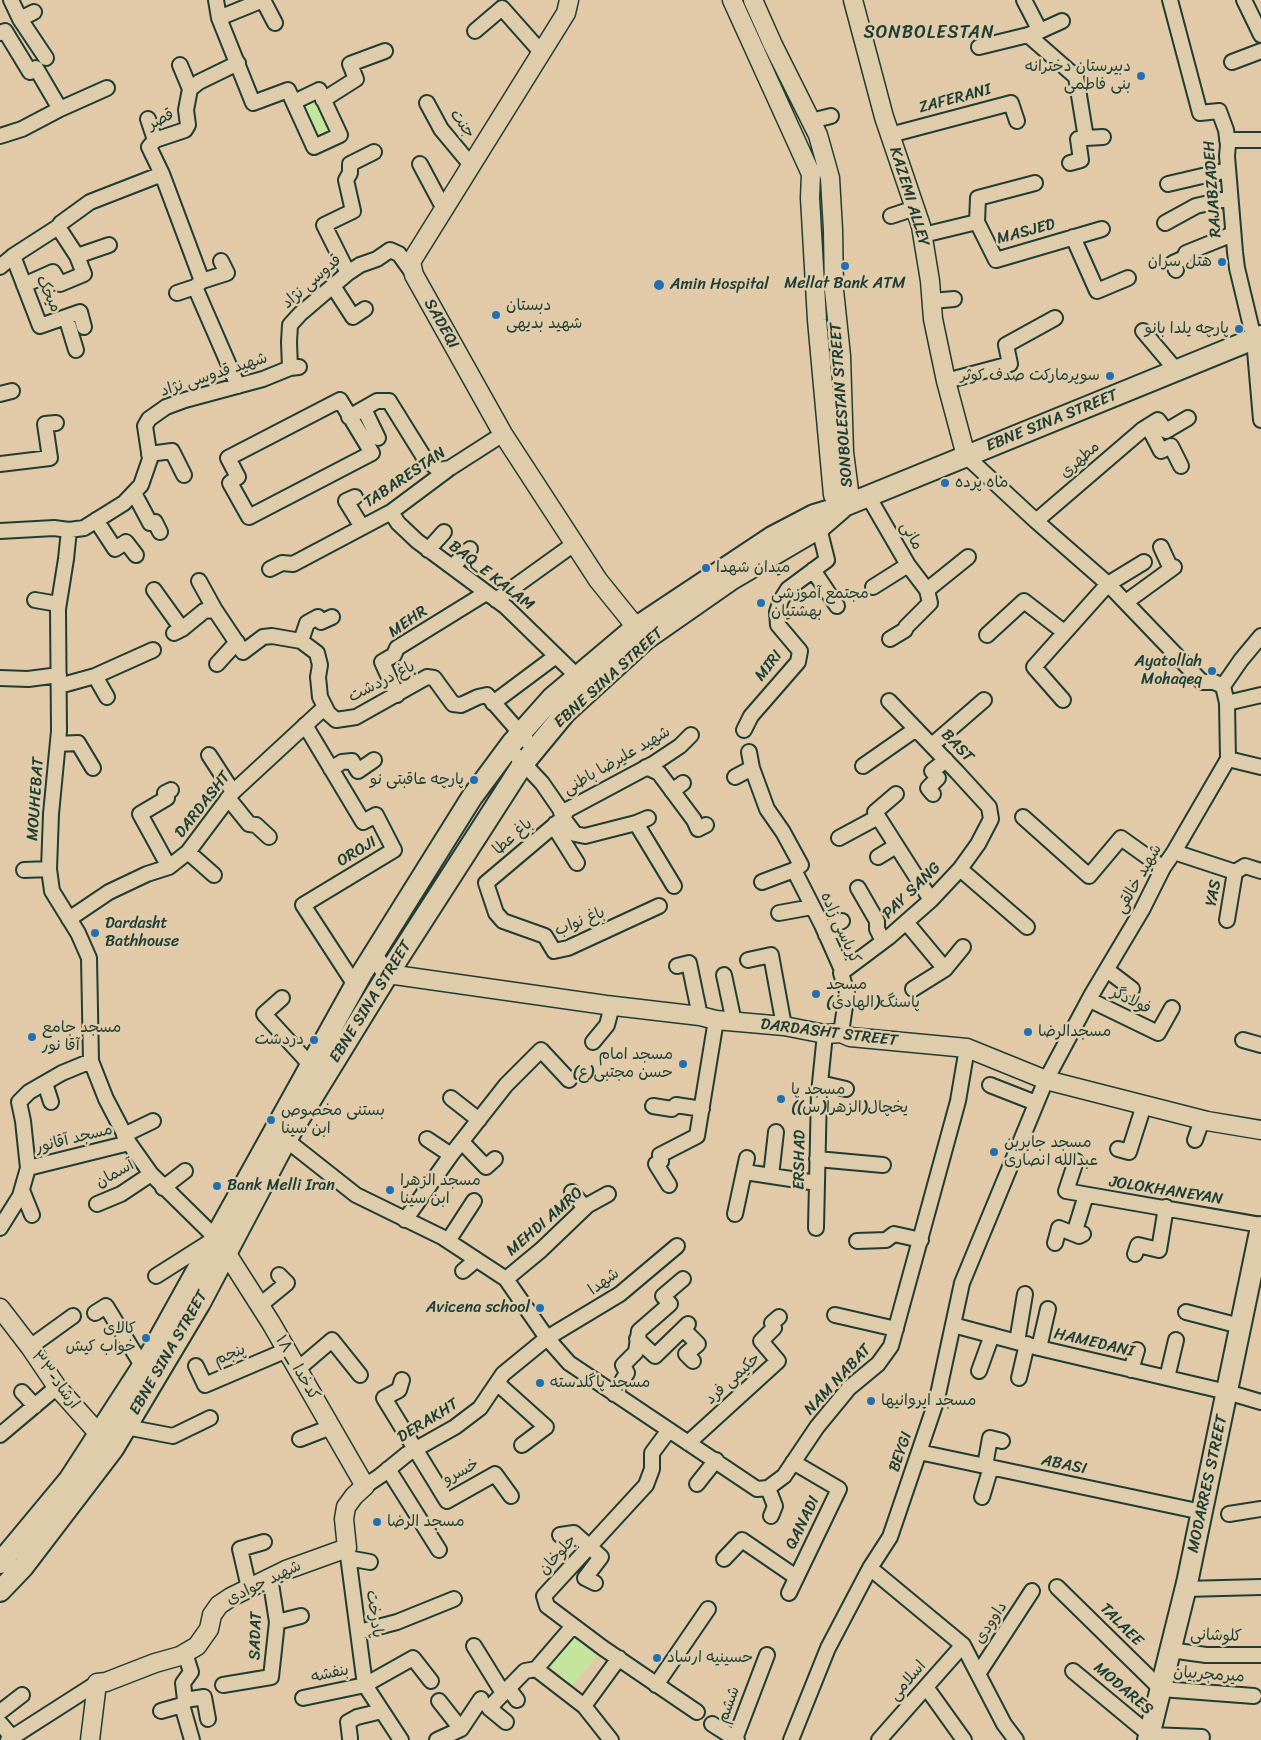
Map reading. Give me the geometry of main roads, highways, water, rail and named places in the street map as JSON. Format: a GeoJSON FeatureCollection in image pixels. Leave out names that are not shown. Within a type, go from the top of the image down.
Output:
{"type":"FeatureCollection","features":[{"type":"Feature","properties":{"kind":"main road","name":"EBNE SINA STREET"},"geometry":{"type":"LineString","coordinates":[[0,1563],[68,1480],[221,1244],[280,1135],[317,1072],[388,974],[529,757],[565,713],[584,684],[641,634],[772,537],[814,515],[844,506],[1257,337]]}},
{"type":"Feature","properties":{"kind":"main road","name":"EBNE SINA STREET"},"geometry":{"type":"LineString","coordinates":[[641,634],[819,528],[844,506]]}},
{"type":"Feature","properties":{"kind":"main road","name":"EBNE SINA STREET"},"geometry":{"type":"LineString","coordinates":[[317,1072],[355,985],[472,797],[514,741],[552,698],[584,684]]}},
{"type":"Feature","properties":{"kind":"main road","name":"MODARRES STREET"},"geometry":{"type":"LineString","coordinates":[[1149,1737],[1185,1589],[1240,1326],[1256,1270],[1261,1226]]}},
{"type":"Feature","properties":{"kind":"main road","name":"EBNE SINA STREET"},"geometry":{"type":"LineString","coordinates":[[0,1591],[23,1567],[113,1449],[200,1303],[221,1244]]}},
{"type":"Feature","properties":{"kind":"place","name":"دبیرستان دخترانه بنی فاطمی"},"geometry":{"type":"Point","coordinates":[1141,76]}},
{"type":"Feature","properties":{"kind":"place","name":"هتل سران"},"geometry":{"type":"Point","coordinates":[1222,262]}},
{"type":"Feature","properties":{"kind":"place","name":"Mellat Bank ATM"},"geometry":{"type":"Point","coordinates":[845,266]}},
{"type":"Feature","properties":{"kind":"place","name":"Amin Hospital"},"geometry":{"type":"Point","coordinates":[659,285]}},
{"type":"Feature","properties":{"kind":"place","name":"دبستان شهید بدیهی"},"geometry":{"type":"Point","coordinates":[496,315]}},
{"type":"Feature","properties":{"kind":"place","name":"پارچه یلدا بانو"},"geometry":{"type":"Point","coordinates":[1239,329]}},
{"type":"Feature","properties":{"kind":"place","name":"سوپرمارکت صدف کوثر"},"geometry":{"type":"Point","coordinates":[1110,376]}},
{"type":"Feature","properties":{"kind":"place","name":"ماه پرده"},"geometry":{"type":"Point","coordinates":[945,483]}},
{"type":"Feature","properties":{"kind":"place","name":"میدان شهدا"},"geometry":{"type":"Point","coordinates":[706,568]}},
{"type":"Feature","properties":{"kind":"place","name":"مجتمع آموزشی بهشتیان"},"geometry":{"type":"Point","coordinates":[761,603]}},
{"type":"Feature","properties":{"kind":"place","name":"Ayatollah Mohaqeq"},"geometry":{"type":"Point","coordinates":[1212,671]}},
{"type":"Feature","properties":{"kind":"place","name":"پارچه عاقبتی نو"},"geometry":{"type":"Point","coordinates":[474,780]}},
{"type":"Feature","properties":{"kind":"place","name":"Dardasht Bathhouse"},"geometry":{"type":"Point","coordinates":[95,933]}},
{"type":"Feature","properties":{"kind":"place","name":"مسجد پاسنگ(الهادی)"},"geometry":{"type":"Point","coordinates":[816,994]}},
{"type":"Feature","properties":{"kind":"place","name":"مسجدالرضا"},"geometry":{"type":"Point","coordinates":[1028,1032]}},
{"type":"Feature","properties":{"kind":"place","name":"مسجد جامع آقا نور"},"geometry":{"type":"Point","coordinates":[32,1037]}},
{"type":"Feature","properties":{"kind":"place","name":"دردشت"},"geometry":{"type":"Point","coordinates":[314,1040]}},
{"type":"Feature","properties":{"kind":"place","name":"مسجد امام حسن مجتبی(ع)"},"geometry":{"type":"Point","coordinates":[683,1064]}},
{"type":"Feature","properties":{"kind":"place","name":"مسجد پا یخچال(الزهرا(س))"},"geometry":{"type":"Point","coordinates":[781,1099]}},
{"type":"Feature","properties":{"kind":"place","name":"بستنی مخصوص ابن سینا"},"geometry":{"type":"Point","coordinates":[271,1120]}},
{"type":"Feature","properties":{"kind":"place","name":"مسجد جابربن عبدالله انصاری"},"geometry":{"type":"Point","coordinates":[994,1152]}},
{"type":"Feature","properties":{"kind":"place","name":"Bank Melli Iran"},"geometry":{"type":"Point","coordinates":[217,1186]}},
{"type":"Feature","properties":{"kind":"place","name":"مسجد الزهرا ابن سینا"},"geometry":{"type":"Point","coordinates":[390,1190]}},
{"type":"Feature","properties":{"kind":"place","name":"Avicena school"},"geometry":{"type":"Point","coordinates":[540,1308]}},
{"type":"Feature","properties":{"kind":"place","name":"کالای خواب کیش"},"geometry":{"type":"Point","coordinates":[146,1338]}},
{"type":"Feature","properties":{"kind":"place","name":"مسجد پاگلدسته"},"geometry":{"type":"Point","coordinates":[540,1383]}},
{"type":"Feature","properties":{"kind":"place","name":"مسجد ایروانیها"},"geometry":{"type":"Point","coordinates":[871,1401]}},
{"type":"Feature","properties":{"kind":"place","name":"مسجد الرضا"},"geometry":{"type":"Point","coordinates":[377,1522]}},
{"type":"Feature","properties":{"kind":"place","name":"حسینیه ارساد"},"geometry":{"type":"Point","coordinates":[657,1658]}},
{"type":"Feature","properties":{"kind":"district","name":"SONBOLESTAN"},"geometry":{"type":"Point","coordinates":[929,33]}}]}
